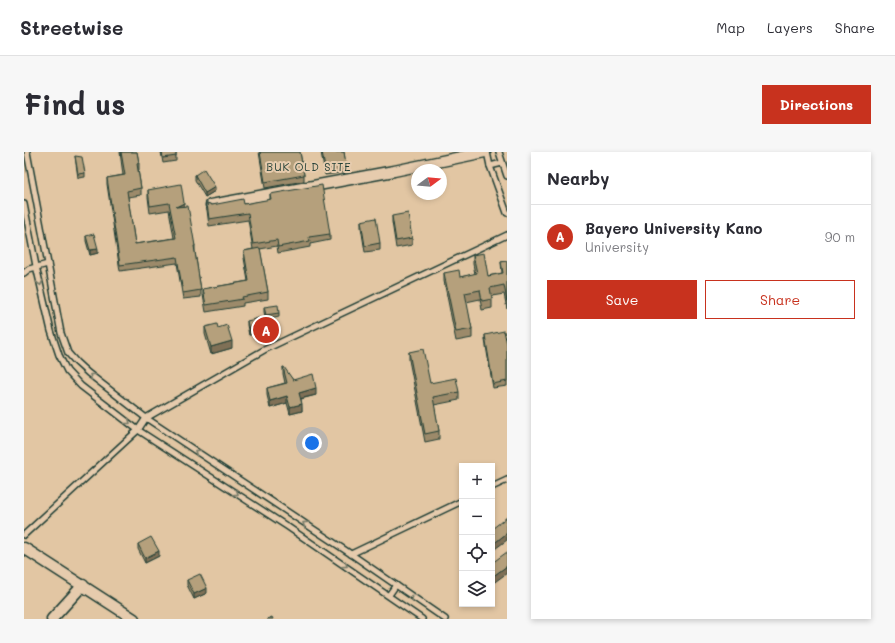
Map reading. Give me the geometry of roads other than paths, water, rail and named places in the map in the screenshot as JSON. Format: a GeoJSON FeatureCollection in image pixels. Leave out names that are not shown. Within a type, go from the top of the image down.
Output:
{"type":"FeatureCollection","features":[{"type":"Feature","properties":{"kind":"street"},"geometry":{"type":"LineString","coordinates":[[211,205],[394,171],[486,152]]}},
{"type":"Feature","properties":{"kind":"street"},"geometry":{"type":"LineString","coordinates":[[24,548],[134,619]]}},
{"type":"Feature","properties":{"kind":"street"},"geometry":{"type":"LineString","coordinates":[[52,619],[83,585]]}},
{"type":"Feature","properties":{"kind":"lane"},"geometry":{"type":"LineString","coordinates":[[27,152],[61,333],[68,353],[88,373],[146,418],[351,554],[445,619]]}},
{"type":"Feature","properties":{"kind":"lane"},"geometry":{"type":"LineString","coordinates":[[486,152],[507,213]]}},
{"type":"Feature","properties":{"kind":"lane"},"geometry":{"type":"LineString","coordinates":[[500,152],[507,176]]}},
{"type":"Feature","properties":{"kind":"lane"},"geometry":{"type":"LineString","coordinates":[[490,166],[502,163]]}},
{"type":"Feature","properties":{"kind":"lane"},"geometry":{"type":"LineString","coordinates":[[24,204],[36,266],[58,356],[67,371],[81,386],[138,430],[288,527],[422,619]]}},
{"type":"Feature","properties":{"kind":"lane"},"geometry":{"type":"LineString","coordinates":[[24,535],[138,430],[146,418],[264,350],[507,235]]}},
{"type":"Feature","properties":{"kind":"lane"},"geometry":{"type":"LineString","coordinates":[[24,273],[36,266],[48,264]]}},
{"type":"Feature","properties":{"kind":"lane"},"geometry":{"type":"LineString","coordinates":[[495,486],[507,480]]}},
{"type":"Feature","properties":{"kind":"lane"},"geometry":{"type":"LineString","coordinates":[[351,554],[459,502]]}},
{"type":"Feature","properties":{"kind":"lane"},"geometry":{"type":"LineString","coordinates":[[389,595],[396,585]]}},
{"type":"Feature","properties":{"kind":"place","name":"Bayero University Kano"},"geometry":{"type":"Point","coordinates":[266,330]}},
{"type":"Feature","properties":{"kind":"district","name":"BUK OLD SITE"},"geometry":{"type":"Point","coordinates":[309,167]}}]}
